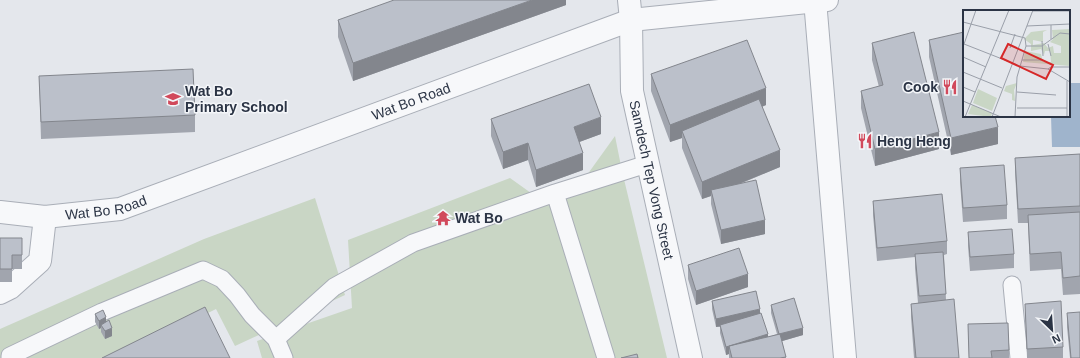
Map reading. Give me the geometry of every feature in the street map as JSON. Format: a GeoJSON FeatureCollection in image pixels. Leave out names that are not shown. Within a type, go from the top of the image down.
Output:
{"type":"FeatureCollection","features":[{"type":"Feature","properties":{"kind":"street","name":"Wat Bo Road"},"geometry":{"type":"LineString","coordinates":[[0,212],[45,217],[120,209],[630,10],[819,0]]}},
{"type":"Feature","properties":{"kind":"street"},"geometry":{"type":"LineString","coordinates":[[819,0],[845,358]]}},
{"type":"Feature","properties":{"kind":"street","name":"Samdech Tep Vong Street"},"geometry":{"type":"LineString","coordinates":[[630,10],[632,91],[691,358]]}},
{"type":"Feature","properties":{"kind":"street"},"geometry":{"type":"LineString","coordinates":[[0,293],[10,288],[40,260],[45,217]]}},
{"type":"Feature","properties":{"kind":"lane"},"geometry":{"type":"LineString","coordinates":[[276,339],[334,287],[413,243],[555,193],[624,170],[648,164]]}},
{"type":"Feature","properties":{"kind":"lane"},"geometry":{"type":"LineString","coordinates":[[555,193],[606,358]]}},
{"type":"Feature","properties":{"kind":"lane"},"geometry":{"type":"LineString","coordinates":[[10,358],[10,356],[102,312],[203,270],[222,280],[237,295],[252,315],[276,339],[284,358]]}},
{"type":"Feature","properties":{"kind":"lane"},"geometry":{"type":"LineString","coordinates":[[1012,285],[1019,358]]}},
{"type":"Feature","properties":{"kind":"green space"},"geometry":{"type":"Polygon","coordinates":[[[615,136],[667,358],[262,358],[257,341],[352,308],[348,240],[510,178],[531,193],[587,175],[615,136]]]}},
{"type":"Feature","properties":{"kind":"green space"},"geometry":{"type":"Polygon","coordinates":[[[315,198],[345,295],[235,346],[216,309],[118,358],[0,358],[0,329],[204,239],[315,198]]]}},
{"type":"Feature","properties":{"kind":"water"},"geometry":{"type":"Polygon","coordinates":[[[1070,83],[1080,83],[1080,147],[1052,147],[1051,117],[1070,117],[1070,83]]]}},
{"type":"Feature","properties":{"kind":"building"},"geometry":{"type":"Polygon","coordinates":[[[394,0],[532,0],[353,63],[338,20],[394,0]]]}},
{"type":"Feature","properties":{"kind":"building"},"geometry":{"type":"Polygon","coordinates":[[[914,32],[939,132],[875,149],[861,91],[883,85],[872,43],[914,32]]]}},
{"type":"Feature","properties":{"kind":"building","name":"Cook"},"geometry":{"type":"Polygon","coordinates":[[[963,32],[963,117],[995,117],[998,127],[951,138],[929,40],[963,32]]]}},
{"type":"Feature","properties":{"kind":"building"},"geometry":{"type":"Polygon","coordinates":[[[747,40],[766,88],[670,125],[651,74],[747,40]]]}},
{"type":"Feature","properties":{"kind":"building"},"geometry":{"type":"Polygon","coordinates":[[[193,69],[195,115],[41,122],[39,76],[193,69]]]}},
{"type":"Feature","properties":{"kind":"building"},"geometry":{"type":"Polygon","coordinates":[[[589,84],[601,117],[574,127],[583,153],[536,170],[528,143],[503,152],[491,119],[589,84]]]}},
{"type":"Feature","properties":{"kind":"building"},"geometry":{"type":"Polygon","coordinates":[[[759,99],[780,150],[702,182],[682,131],[759,99]]]}},
{"type":"Feature","properties":{"kind":"building"},"geometry":{"type":"Polygon","coordinates":[[[1080,154],[1080,206],[1018,209],[1015,158],[1080,154]]]}},
{"type":"Feature","properties":{"kind":"building"},"geometry":{"type":"Polygon","coordinates":[[[1004,165],[1007,205],[963,208],[960,168],[1004,165]]]}},
{"type":"Feature","properties":{"kind":"building"},"geometry":{"type":"Polygon","coordinates":[[[756,180],[765,220],[721,230],[711,190],[756,180]]]}},
{"type":"Feature","properties":{"kind":"building"},"geometry":{"type":"Polygon","coordinates":[[[942,194],[947,241],[877,248],[873,201],[942,194]]]}},
{"type":"Feature","properties":{"kind":"building"},"geometry":{"type":"Polygon","coordinates":[[[1080,212],[1080,276],[1063,278],[1061,252],[1030,254],[1028,215],[1080,212]]]}},
{"type":"Feature","properties":{"kind":"building"},"geometry":{"type":"Polygon","coordinates":[[[1012,229],[1014,254],[970,257],[968,232],[1012,229]]]}},
{"type":"Feature","properties":{"kind":"building"},"geometry":{"type":"Polygon","coordinates":[[[0,238],[22,238],[22,255],[12,255],[12,269],[0,269],[0,238]]]}},
{"type":"Feature","properties":{"kind":"building"},"geometry":{"type":"Polygon","coordinates":[[[739,248],[748,274],[696,291],[688,265],[739,248]]]}},
{"type":"Feature","properties":{"kind":"building"},"geometry":{"type":"Polygon","coordinates":[[[943,252],[946,294],[919,296],[915,254],[943,252]]]}},
{"type":"Feature","properties":{"kind":"building"},"geometry":{"type":"Polygon","coordinates":[[[756,291],[760,309],[716,319],[712,301],[756,291]]]}},
{"type":"Feature","properties":{"kind":"building"},"geometry":{"type":"Polygon","coordinates":[[[794,298],[803,328],[779,334],[771,305],[794,298]]]}},
{"type":"Feature","properties":{"kind":"building"},"geometry":{"type":"Polygon","coordinates":[[[954,299],[959,358],[916,358],[911,304],[954,299]]]}},
{"type":"Feature","properties":{"kind":"building"},"geometry":{"type":"Polygon","coordinates":[[[1061,301],[1063,347],[1027,349],[1025,304],[1061,301]]]}},
{"type":"Feature","properties":{"kind":"building"},"geometry":{"type":"Polygon","coordinates":[[[205,307],[230,358],[102,358],[205,307]]]}},
{"type":"Feature","properties":{"kind":"building"},"geometry":{"type":"Polygon","coordinates":[[[103,310],[106,317],[99,321],[95,314],[103,310]]]}},
{"type":"Feature","properties":{"kind":"building"},"geometry":{"type":"Polygon","coordinates":[[[1080,312],[1080,358],[1071,358],[1067,313],[1080,312]]]}},
{"type":"Feature","properties":{"kind":"building"},"geometry":{"type":"Polygon","coordinates":[[[761,313],[768,334],[726,347],[720,325],[761,313]]]}},
{"type":"Feature","properties":{"kind":"building"},"geometry":{"type":"Polygon","coordinates":[[[109,320],[112,328],[105,331],[101,325],[109,320]]]}},
{"type":"Feature","properties":{"kind":"building"},"geometry":{"type":"Polygon","coordinates":[[[1008,323],[1009,350],[991,351],[992,358],[969,358],[968,324],[1008,323]]]}},
{"type":"Feature","properties":{"kind":"building"},"geometry":{"type":"Polygon","coordinates":[[[780,334],[786,357],[732,358],[729,346],[780,334]]]}},
{"type":"Feature","properties":{"kind":"building"},"geometry":{"type":"Polygon","coordinates":[[[637,354],[638,358],[621,358],[637,354]]]}},
{"type":"Feature","properties":{"kind":"place","name":"Cook"},"geometry":{"type":"Point","coordinates":[950,87]}},
{"type":"Feature","properties":{"kind":"place","name":"Wat Bo Primary School"},"geometry":{"type":"Point","coordinates":[173,99]}},
{"type":"Feature","properties":{"kind":"place","name":"Heng Heng"},"geometry":{"type":"Point","coordinates":[865,141]}},
{"type":"Feature","properties":{"kind":"place","name":"Wat Bo"},"geometry":{"type":"Point","coordinates":[443,218]}}]}
